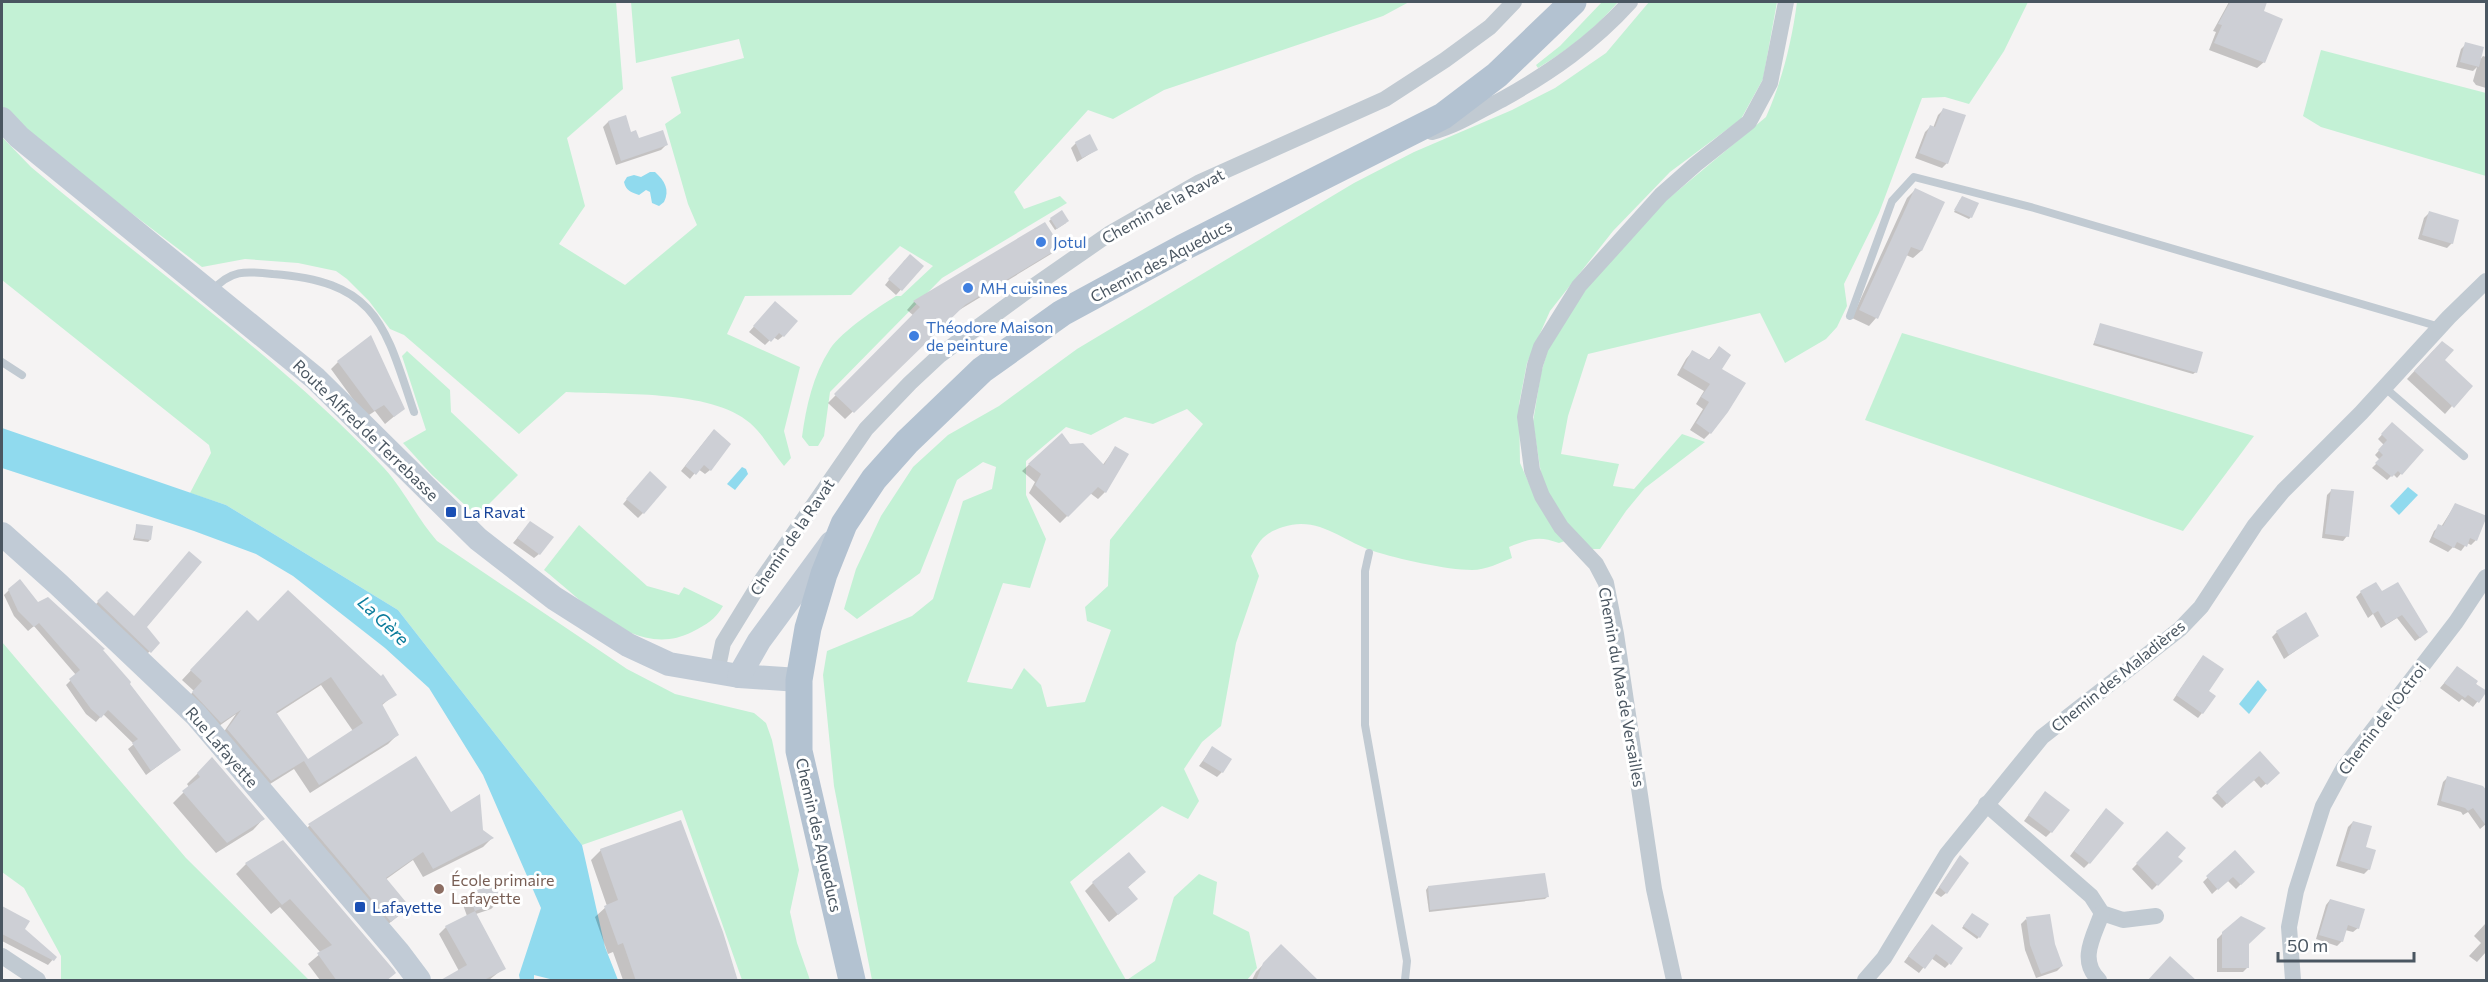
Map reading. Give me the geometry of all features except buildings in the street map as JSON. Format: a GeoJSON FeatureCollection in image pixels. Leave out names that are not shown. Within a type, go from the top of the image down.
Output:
{"type":"FeatureCollection","features":[{"type":"Feature","properties":{"kind":"main road","name":"Chemin des Aqueducs"},"geometry":{"type":"LineString","coordinates":[[852,981],[799,751],[799,680],[808,628],[824,574],[844,524],[874,479],[982,370],[1062,313],[1172,253],[1443,116],[1497,75],[1574,2]]}},
{"type":"Feature","properties":{"kind":"street","name":"Chemin de la Ravat"},"geometry":{"type":"LineString","coordinates":[[728,674],[723,643],[763,578],[866,429],[910,382],[940,355],[1109,234],[1200,182],[1385,99],[1490,27],[1514,2]]}},
{"type":"Feature","properties":{"kind":"street"},"geometry":{"type":"LineString","coordinates":[[1385,146],[1454,126],[1535,82],[1590,43],[1630,2]]}},
{"type":"Feature","properties":{"kind":"street","name":"Chemin du Mas de Versailles"},"geometry":{"type":"LineString","coordinates":[[1674,981],[1654,889],[1616,634],[1606,583],[1596,564],[1560,526],[1542,496],[1532,470],[1525,417],[1534,365],[1541,347],[1579,286],[1661,195],[1749,122],[1770,83],[1786,2]]}},
{"type":"Feature","properties":{"kind":"street","name":"Route Alfred de Terrebasse"},"geometry":{"type":"LineString","coordinates":[[2,119],[19,137],[315,378],[478,539],[515,569],[594,625],[651,658],[678,666],[728,674],[799,680]]}},
{"type":"Feature","properties":{"kind":"street","name":"Chemin des Maladières"},"geometry":{"type":"LineString","coordinates":[[1865,981],[1884,958],[1947,854],[2042,737],[2180,629],[2201,606],[2255,525],[2283,491],[2487,281]]}},
{"type":"Feature","properties":{"kind":"street"},"geometry":{"type":"LineString","coordinates":[[728,674],[759,641],[844,524]]}},
{"type":"Feature","properties":{"kind":"street","name":"Rue Lafayette"},"geometry":{"type":"LineString","coordinates":[[2,534],[196,715],[392,944],[419,981]]}},
{"type":"Feature","properties":{"kind":"street","name":"Chemin de l'Octroi"},"geometry":{"type":"LineString","coordinates":[[2293,981],[2289,927],[2296,891],[2323,806],[2343,769],[2456,622],[2487,577]]}},
{"type":"Feature","properties":{"kind":"street"},"geometry":{"type":"LineString","coordinates":[[1986,804],[2091,896],[2102,913],[2122,920],[2156,916]]}},
{"type":"Feature","properties":{"kind":"street"},"geometry":{"type":"LineString","coordinates":[[2099,981],[2088,966],[2087,955],[2102,913]]}},
{"type":"Feature","properties":{"kind":"street"},"geometry":{"type":"LineString","coordinates":[[2,956],[38,981]]}},
{"type":"Feature","properties":{"kind":"lane"},"geometry":{"type":"LineString","coordinates":[[1850,316],[1892,201],[1914,177],[2034,208],[2440,327]]}},
{"type":"Feature","properties":{"kind":"lane"},"geometry":{"type":"LineString","coordinates":[[210,292],[219,281],[232,274],[248,271],[294,275],[321,280],[344,288],[363,302],[376,317],[399,366],[414,412]]}},
{"type":"Feature","properties":{"kind":"lane"},"geometry":{"type":"LineString","coordinates":[[2,362],[22,375]]}},
{"type":"Feature","properties":{"kind":"lane"},"geometry":{"type":"LineString","coordinates":[[2384,387],[2464,456]]}},
{"type":"Feature","properties":{"kind":"lane"},"geometry":{"type":"LineString","coordinates":[[1369,553],[1365,570],[1363,691],[1365,725],[1407,961],[1405,981]]}},
{"type":"Feature","properties":{"kind":"green space"},"geometry":{"type":"Polygon","coordinates":[[[2,2],[616,2],[623,89],[567,138],[585,206],[559,244],[625,285],[697,225],[688,204],[665,124],[681,113],[671,77],[744,58],[739,39],[636,63],[631,2],[1409,2],[1383,16],[1164,90],[1113,119],[1088,110],[1014,192],[1024,209],[1060,196],[1067,203],[942,278],[830,392],[824,436],[818,446],[809,446],[802,437],[811,392],[830,349],[851,327],[896,296],[901,296],[933,266],[900,246],[851,295],[745,296],[727,334],[800,367],[784,431],[791,458],[784,466],[750,423],[733,412],[712,404],[688,399],[636,394],[566,392],[519,434],[404,335],[390,329],[369,301],[336,271],[298,263],[245,259],[202,267],[21,129],[2,106],[2,2]]]}},
{"type":"Feature","properties":{"kind":"green space"},"geometry":{"type":"Polygon","coordinates":[[[1602,2],[1618,2],[1581,38],[1538,68],[1536,65],[1560,46],[1602,2]]]}},
{"type":"Feature","properties":{"kind":"green space"},"geometry":{"type":"Polygon","coordinates":[[[1649,2],[1777,2],[1763,79],[1741,119],[1670,172],[1613,231],[1550,311],[1527,363],[1519,404],[1520,463],[1532,490],[1565,541],[1559,543],[1534,539],[1523,542],[1509,547],[1512,558],[1487,568],[1462,570],[1383,554],[1308,524],[1283,527],[1267,534],[1251,556],[1259,576],[1236,643],[1221,726],[1202,742],[1184,769],[1199,801],[1188,819],[1162,806],[1070,882],[1126,980],[872,980],[834,786],[823,675],[827,651],[912,616],[933,599],[963,501],[992,489],[996,467],[983,462],[957,480],[920,573],[857,619],[844,609],[856,569],[881,516],[913,467],[948,435],[999,406],[1077,349],[1354,183],[1414,152],[1512,110],[1555,88],[1606,53],[1649,2]],[[1187,409],[1153,424],[1125,417],[1091,435],[1066,427],[1026,461],[1026,495],[1046,539],[1030,588],[1003,583],[967,682],[1012,689],[1024,668],[1041,685],[1047,707],[1085,702],[1111,630],[1087,621],[1085,607],[1108,586],[1110,540],[1203,424],[1187,409]]]}},
{"type":"Feature","properties":{"kind":"green space"},"geometry":{"type":"Polygon","coordinates":[[[1797,2],[2028,2],[2004,51],[1969,104],[1945,97],[1922,98],[1879,213],[1844,284],[1847,306],[1837,327],[1826,339],[1785,363],[1760,313],[1588,354],[1568,416],[1561,454],[1619,464],[1613,486],[1634,489],[1682,434],[1705,442],[1645,488],[1600,549],[1591,549],[1556,511],[1542,480],[1533,422],[1541,373],[1549,346],[1573,307],[1615,250],[1650,214],[1766,117],[1786,61],[1797,2]]]}},
{"type":"Feature","properties":{"kind":"green space"},"geometry":{"type":"Polygon","coordinates":[[[2321,50],[2486,93],[2486,176],[2321,127],[2303,116],[2321,50]]]}},
{"type":"Feature","properties":{"kind":"green space"},"geometry":{"type":"Polygon","coordinates":[[[2,137],[31,167],[257,350],[343,427],[384,468],[437,541],[627,669],[675,694],[754,713],[766,723],[772,740],[799,870],[790,912],[797,943],[810,980],[742,980],[682,810],[582,845],[398,610],[226,505],[190,493],[211,453],[209,445],[2,280],[2,137]]]}},
{"type":"Feature","properties":{"kind":"green space"},"geometry":{"type":"Polygon","coordinates":[[[1902,333],[2254,436],[2183,531],[1865,420],[1902,333]]]}},
{"type":"Feature","properties":{"kind":"green space"},"geometry":{"type":"Polygon","coordinates":[[[407,351],[450,390],[451,412],[518,475],[477,516],[432,475],[403,443],[426,430],[402,356],[407,351]]]}},
{"type":"Feature","properties":{"kind":"green space"},"geometry":{"type":"Polygon","coordinates":[[[579,525],[647,586],[679,595],[684,587],[723,606],[717,615],[706,624],[692,632],[671,639],[651,639],[612,624],[544,570],[579,525]]]}},
{"type":"Feature","properties":{"kind":"green space"},"geometry":{"type":"Polygon","coordinates":[[[2,642],[186,858],[309,980],[61,980],[61,956],[24,888],[2,872],[2,642]]]}},
{"type":"Feature","properties":{"kind":"green space"},"geometry":{"type":"Polygon","coordinates":[[[1199,874],[1217,882],[1213,914],[1249,932],[1257,968],[1247,980],[1127,980],[1155,961],[1174,897],[1199,874]]]}},
{"type":"Feature","properties":{"kind":"water"},"geometry":{"type":"Polygon","coordinates":[[[655,172],[666,186],[666,198],[659,206],[652,203],[650,192],[646,190],[639,195],[628,189],[624,182],[627,177],[634,175],[641,177],[655,172]]]}},
{"type":"Feature","properties":{"kind":"water","name":"La Gère"},"geometry":{"type":"Polygon","coordinates":[[[2,428],[226,505],[398,610],[582,845],[605,947],[618,980],[554,980],[534,975],[534,980],[520,980],[519,975],[541,908],[483,775],[429,688],[385,648],[293,576],[256,554],[194,531],[2,468],[2,428]]]}},
{"type":"Feature","properties":{"kind":"water"},"geometry":{"type":"Polygon","coordinates":[[[742,467],[748,474],[735,490],[727,484],[742,467]]]}},
{"type":"Feature","properties":{"kind":"water"},"geometry":{"type":"Polygon","coordinates":[[[2408,487],[2418,495],[2399,515],[2390,506],[2408,487]]]}},
{"type":"Feature","properties":{"kind":"water"},"geometry":{"type":"Polygon","coordinates":[[[2258,680],[2267,690],[2249,714],[2239,704],[2258,680]]]}},
{"type":"Feature","properties":{"kind":"place","name":"Jotul"},"geometry":{"type":"Point","coordinates":[1041,242]}},
{"type":"Feature","properties":{"kind":"place","name":"MH cuisines"},"geometry":{"type":"Point","coordinates":[968,288]}},
{"type":"Feature","properties":{"kind":"place","name":"Théodore Maison de peinture"},"geometry":{"type":"Point","coordinates":[914,336]}},
{"type":"Feature","properties":{"kind":"place","name":"La Ravat"},"geometry":{"type":"Point","coordinates":[451,512]}},
{"type":"Feature","properties":{"kind":"place","name":"École primaire Lafayette"},"geometry":{"type":"Point","coordinates":[439,889]}},
{"type":"Feature","properties":{"kind":"place","name":"Lafayette"},"geometry":{"type":"Point","coordinates":[360,907]}}]}
